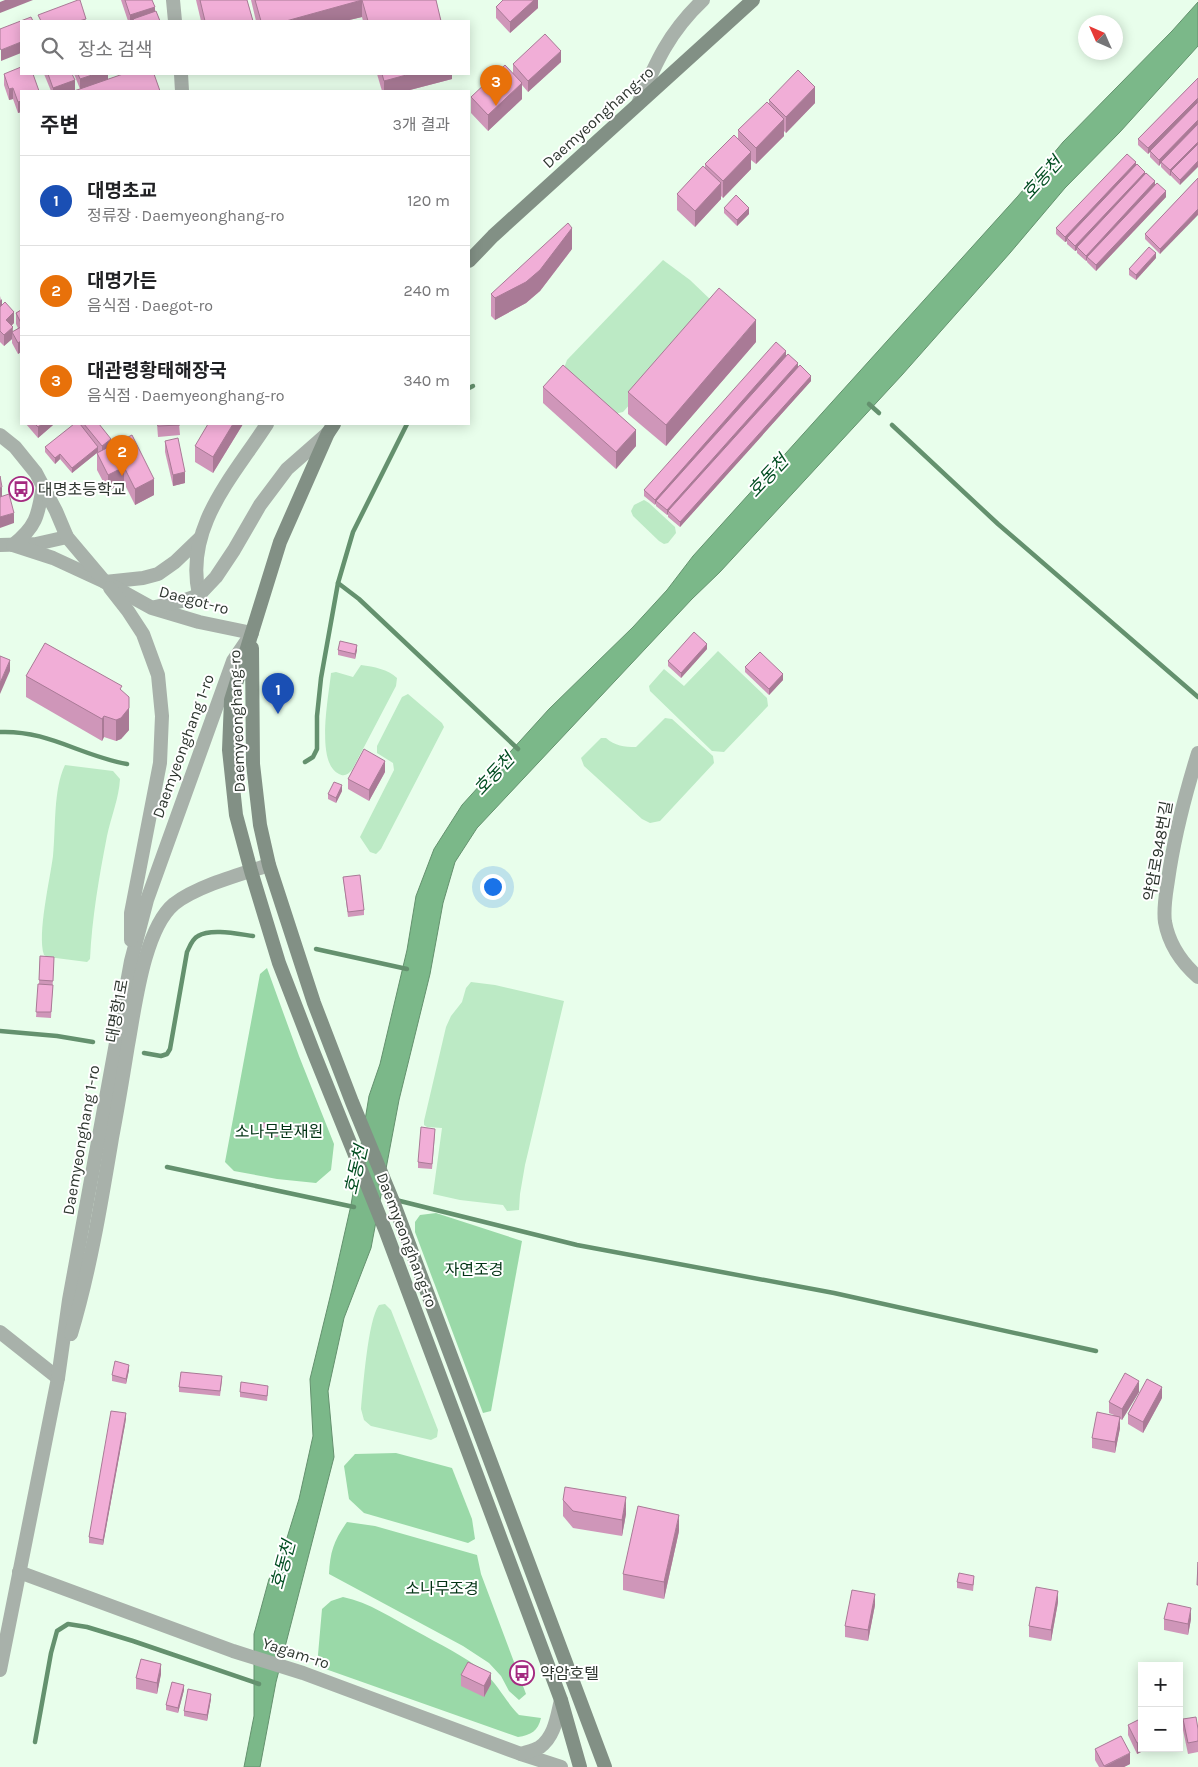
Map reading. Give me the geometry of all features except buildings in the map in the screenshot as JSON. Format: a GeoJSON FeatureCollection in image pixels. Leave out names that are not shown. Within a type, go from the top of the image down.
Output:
{"type":"FeatureCollection","features":[{"type":"Feature","properties":{"kind":"main road","name":"Daemyeonghang-ro"},"geometry":{"type":"LineString","coordinates":[[470,260],[493,236],[753,0]]}},
{"type":"Feature","properties":{"kind":"main road","name":"Daemyeonghang-ro"},"geometry":{"type":"LineString","coordinates":[[331,428],[280,542],[231,700],[229,750],[236,815],[279,963],[344,1131],[386,1232],[561,1700],[580,1767]]}},
{"type":"Feature","properties":{"kind":"main road","name":"Daemyeonghang-ro"},"geometry":{"type":"LineString","coordinates":[[252,633],[253,764],[260,825],[269,865],[314,1003],[394,1204],[605,1767]]}},
{"type":"Feature","properties":{"kind":"street"},"geometry":{"type":"LineString","coordinates":[[173,0],[175,20]]}},
{"type":"Feature","properties":{"kind":"street"},"geometry":{"type":"LineString","coordinates":[[638,104],[664,47],[683,20],[703,0]]}},
{"type":"Feature","properties":{"kind":"street"},"geometry":{"type":"LineString","coordinates":[[181,75],[182,90]]}},
{"type":"Feature","properties":{"kind":"street"},"geometry":{"type":"LineString","coordinates":[[199,595],[195,578],[195,559],[200,538],[212,506],[233,471],[265,425]]}},
{"type":"Feature","properties":{"kind":"street"},"geometry":{"type":"LineString","coordinates":[[152,608],[199,595],[221,570],[260,505],[287,469],[331,428]]}},
{"type":"Feature","properties":{"kind":"street","name":"Daegot-ro"},"geometry":{"type":"LineString","coordinates":[[0,435],[15,447],[36,473],[67,537],[105,582],[152,608],[199,622],[252,633]]}},
{"type":"Feature","properties":{"kind":"street"},"geometry":{"type":"LineString","coordinates":[[6,545],[26,535],[34,524],[43,486]]}},
{"type":"Feature","properties":{"kind":"street"},"geometry":{"type":"LineString","coordinates":[[6,545],[36,544],[67,537]]}},
{"type":"Feature","properties":{"kind":"street"},"geometry":{"type":"LineString","coordinates":[[105,582],[143,578],[158,574],[175,562],[200,538]]}},
{"type":"Feature","properties":{"kind":"street"},"geometry":{"type":"LineString","coordinates":[[6,545],[53,558],[105,582],[143,634],[158,675],[162,716],[160,763],[131,913],[131,961]]}},
{"type":"Feature","properties":{"kind":"street","name":"Daemyeonghang 1-ro"},"geometry":{"type":"LineString","coordinates":[[0,1670],[58,1378],[69,1300],[131,961],[147,900],[226,677],[233,661],[252,633]]}},
{"type":"Feature","properties":{"kind":"street","name":"약암로948번길"},"geometry":{"type":"LineString","coordinates":[[1198,753],[1177,830],[1165,913],[1168,935],[1173,947],[1181,959],[1198,977]]}},
{"type":"Feature","properties":{"kind":"street","name":"대명항1로"},"geometry":{"type":"LineString","coordinates":[[58,1378],[80,1302],[112,1140],[139,985],[154,934],[163,917],[174,904],[206,887],[269,865]]}},
{"type":"Feature","properties":{"kind":"street"},"geometry":{"type":"LineString","coordinates":[[0,1332],[58,1378]]}},
{"type":"Feature","properties":{"kind":"street","name":"Yagam-ro"},"geometry":{"type":"LineString","coordinates":[[19,1572],[561,1767]]}},
{"type":"Feature","properties":{"kind":"street"},"geometry":{"type":"LineString","coordinates":[[521,1754],[540,1747],[551,1735],[561,1700]]}},
{"type":"Feature","properties":{"kind":"shaded area"},"geometry":{"type":"Polygon","coordinates":[[[663,260],[690,280],[714,303],[713,311],[623,412],[614,414],[564,368],[567,360],[663,260]]]}},
{"type":"Feature","properties":{"kind":"shaded area"},"geometry":{"type":"Polygon","coordinates":[[[644,500],[675,527],[676,533],[668,543],[664,544],[659,541],[633,516],[631,511],[634,505],[644,500]]]}},
{"type":"Feature","properties":{"kind":"shaded area"},"geometry":{"type":"Polygon","coordinates":[[[718,651],[767,698],[768,706],[724,752],[712,751],[650,691],[649,686],[664,669],[684,686],[718,651]]]}},
{"type":"Feature","properties":{"kind":"shaded area"},"geometry":{"type":"Polygon","coordinates":[[[361,665],[389,672],[397,678],[396,686],[352,770],[348,774],[343,775],[339,774],[332,767],[327,757],[325,743],[326,712],[331,673],[336,672],[353,677],[361,665]]]}},
{"type":"Feature","properties":{"kind":"shaded area"},"geometry":{"type":"Polygon","coordinates":[[[408,694],[442,723],[444,727],[381,849],[376,854],[370,852],[360,837],[394,770],[393,763],[377,753],[377,746],[402,697],[408,694]]]}},
{"type":"Feature","properties":{"kind":"shaded area"},"geometry":{"type":"Polygon","coordinates":[[[665,718],[672,719],[713,756],[714,763],[660,821],[650,823],[642,819],[584,766],[581,758],[601,738],[606,738],[620,746],[636,747],[665,718]]]}},
{"type":"Feature","properties":{"kind":"shaded area"},"geometry":{"type":"Polygon","coordinates":[[[65,765],[113,771],[120,779],[101,867],[90,959],[87,962],[48,957],[44,955],[42,946],[43,921],[53,856],[58,786],[65,765]]]}},
{"type":"Feature","properties":{"kind":"shaded area"},"geometry":{"type":"Polygon","coordinates":[[[471,982],[495,985],[564,1001],[525,1165],[519,1210],[507,1211],[503,1205],[460,1200],[433,1194],[442,1128],[427,1127],[424,1125],[424,1121],[446,1027],[451,1016],[462,1002],[466,988],[471,982]]]}},
{"type":"Feature","properties":{"kind":"shaded area"},"geometry":{"type":"Polygon","coordinates":[[[385,1304],[391,1310],[438,1430],[437,1437],[431,1440],[371,1426],[364,1420],[361,1409],[369,1339],[375,1313],[379,1305],[385,1304]]]}},
{"type":"Feature","properties":{"kind":"green space","name":"소나무분재원"},"geometry":{"type":"Polygon","coordinates":[[[267,968],[334,1144],[331,1170],[316,1183],[277,1179],[234,1171],[225,1162],[260,974],[267,968]]]}},
{"type":"Feature","properties":{"kind":"green space","name":"자연조경"},"geometry":{"type":"Polygon","coordinates":[[[436,1213],[522,1241],[491,1411],[483,1413],[415,1232],[415,1222],[420,1215],[436,1213]]]}},
{"type":"Feature","properties":{"kind":"green space","name":"소나무조경"},"geometry":{"type":"Polygon","coordinates":[[[396,1453],[452,1468],[472,1519],[475,1539],[468,1543],[364,1513],[349,1499],[344,1466],[355,1454],[396,1453]]]}},
{"type":"Feature","properties":{"kind":"green space","name":"소나무조경"},"geometry":{"type":"Polygon","coordinates":[[[347,1522],[375,1526],[477,1555],[481,1574],[526,1694],[519,1700],[509,1691],[501,1676],[489,1663],[463,1646],[329,1574],[330,1559],[334,1546],[347,1522]]]}},
{"type":"Feature","properties":{"kind":"green space","name":"소나무조경"},"geometry":{"type":"Polygon","coordinates":[[[343,1597],[353,1599],[381,1611],[469,1661],[490,1678],[519,1715],[541,1718],[536,1729],[530,1734],[518,1737],[317,1666],[322,1609],[331,1601],[343,1597]]]}},
{"type":"Feature","properties":{"kind":"water","name":"호동천"},"geometry":{"type":"Polygon","coordinates":[[[1198,2],[1198,46],[1120,132],[1065,188],[902,375],[720,572],[692,599],[477,828],[455,862],[443,903],[430,974],[399,1100],[371,1248],[344,1318],[328,1391],[334,1457],[276,1682],[260,1767],[244,1767],[254,1716],[254,1634],[269,1579],[278,1567],[299,1499],[313,1436],[310,1379],[351,1205],[369,1096],[380,1064],[407,950],[416,896],[434,849],[462,805],[549,709],[633,627],[667,590],[693,556],[1018,196],[1063,142],[1198,2]]]}},
{"type":"Feature","properties":{"kind":"waterway"},"geometry":{"type":"LineString","coordinates":[[869,404],[879,413]]}},
{"type":"Feature","properties":{"kind":"waterway"},"geometry":{"type":"LineString","coordinates":[[406,425],[353,532],[338,583],[359,599],[518,749]]}},
{"type":"Feature","properties":{"kind":"waterway"},"geometry":{"type":"LineString","coordinates":[[892,425],[998,524],[1198,697]]}},
{"type":"Feature","properties":{"kind":"waterway"},"geometry":{"type":"LineString","coordinates":[[305,762],[313,757],[317,749],[317,716],[321,678],[338,583]]}},
{"type":"Feature","properties":{"kind":"waterway"},"geometry":{"type":"LineString","coordinates":[[0,732],[34,735],[127,764]]}},
{"type":"Feature","properties":{"kind":"waterway"},"geometry":{"type":"LineString","coordinates":[[144,1053],[161,1056],[167,1054],[170,1049],[187,952],[194,939],[210,932],[253,936]]}},
{"type":"Feature","properties":{"kind":"waterway"},"geometry":{"type":"LineString","coordinates":[[316,949],[407,969]]}},
{"type":"Feature","properties":{"kind":"waterway"},"geometry":{"type":"LineString","coordinates":[[0,1031],[57,1036],[93,1042]]}},
{"type":"Feature","properties":{"kind":"waterway"},"geometry":{"type":"LineString","coordinates":[[167,1167],[354,1207]]}},
{"type":"Feature","properties":{"kind":"waterway"},"geometry":{"type":"LineString","coordinates":[[396,1200],[577,1245],[834,1293],[1096,1351]]}},
{"type":"Feature","properties":{"kind":"waterway"},"geometry":{"type":"LineString","coordinates":[[35,1742],[51,1653],[57,1631],[68,1624],[87,1627],[133,1641],[259,1684]]}},
{"type":"Feature","properties":{"kind":"place","name":"대관령황태해장국"},"geometry":{"type":"Point","coordinates":[496,106]}},
{"type":"Feature","properties":{"kind":"place","name":"대명가든"},"geometry":{"type":"Point","coordinates":[122,476]}},
{"type":"Feature","properties":{"kind":"place","name":"대명초등학교"},"geometry":{"type":"Point","coordinates":[21,489]}},
{"type":"Feature","properties":{"kind":"place","name":"대명초교"},"geometry":{"type":"Point","coordinates":[278,714]}},
{"type":"Feature","properties":{"kind":"place","name":"약암호텔"},"geometry":{"type":"Point","coordinates":[522,1673]}}]}
